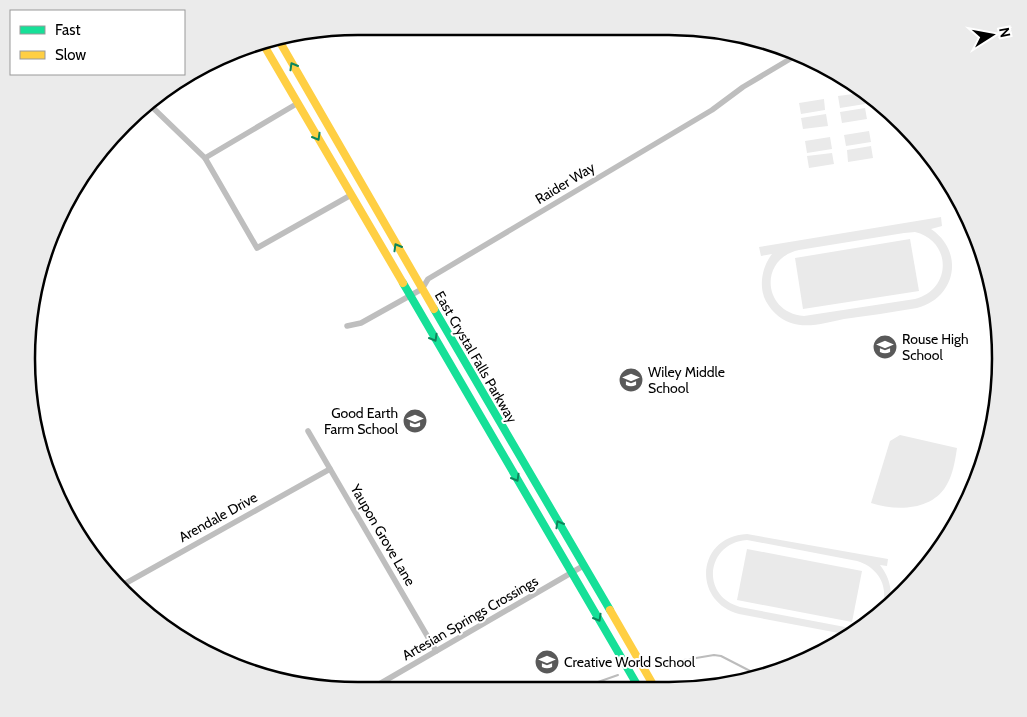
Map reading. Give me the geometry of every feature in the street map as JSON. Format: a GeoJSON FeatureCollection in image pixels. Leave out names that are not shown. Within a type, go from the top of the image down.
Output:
{"type":"FeatureCollection","features":[{"type":"Feature","properties":{"kind":"main road","name":"East Crystal Falls Parkway"},"geometry":{"type":"LineString","coordinates":[[281,44],[651,682]]}},
{"type":"Feature","properties":{"kind":"main road","name":"East Crystal Falls Parkway"},"geometry":{"type":"LineString","coordinates":[[266,49],[635,682]]}},
{"type":"Feature","properties":{"kind":"main road"},"geometry":{"type":"LineString","coordinates":[[298,103],[310,96]]}},
{"type":"Feature","properties":{"kind":"main road"},"geometry":{"type":"LineString","coordinates":[[351,195],[363,188]]}},
{"type":"Feature","properties":{"kind":"main road"},"geometry":{"type":"LineString","coordinates":[[492,438],[504,431]]}},
{"type":"Feature","properties":{"kind":"street","name":"Raider Way"},"geometry":{"type":"LineString","coordinates":[[347,326],[361,323],[422,289],[428,279],[712,110],[743,87],[790,59]]}},
{"type":"Feature","properties":{"kind":"street"},"geometry":{"type":"LineString","coordinates":[[204,158],[298,103]]}},
{"type":"Feature","properties":{"kind":"street"},"geometry":{"type":"LineString","coordinates":[[154,108],[204,158],[256,248],[351,195]]}},
{"type":"Feature","properties":{"kind":"street","name":"Yaupon Grove Lane"},"geometry":{"type":"LineString","coordinates":[[308,431],[436,651]]}},
{"type":"Feature","properties":{"kind":"street","name":"Arendale Drive"},"geometry":{"type":"LineString","coordinates":[[126,583],[330,469]]}},
{"type":"Feature","properties":{"kind":"street","name":"Artesian Springs Crossings"},"geometry":{"type":"LineString","coordinates":[[383,682],[583,566]]}},
{"type":"Feature","properties":{"kind":"shaded area"},"geometry":{"type":"Polygon","coordinates":[[[854,94],[865,104],[840,108],[838,96],[854,94]]]}},
{"type":"Feature","properties":{"kind":"shaded area"},"geometry":{"type":"Polygon","coordinates":[[[824,99],[825,110],[801,114],[799,103],[824,99]]]}},
{"type":"Feature","properties":{"kind":"shaded area"},"geometry":{"type":"Polygon","coordinates":[[[865,108],[867,119],[842,123],[840,112],[865,108]]]}},
{"type":"Feature","properties":{"kind":"shaded area"},"geometry":{"type":"Polygon","coordinates":[[[826,114],[828,126],[803,129],[801,118],[826,114]]]}},
{"type":"Feature","properties":{"kind":"shaded area"},"geometry":{"type":"Polygon","coordinates":[[[869,131],[871,142],[846,146],[844,135],[869,131]]]}},
{"type":"Feature","properties":{"kind":"shaded area"},"geometry":{"type":"Polygon","coordinates":[[[830,137],[832,149],[807,153],[805,141],[830,137]]]}},
{"type":"Feature","properties":{"kind":"shaded area"},"geometry":{"type":"Polygon","coordinates":[[[871,146],[873,158],[848,162],[847,150],[871,146]]]}},
{"type":"Feature","properties":{"kind":"shaded area"},"geometry":{"type":"Polygon","coordinates":[[[832,153],[834,164],[809,168],[807,156],[832,153]]]}},
{"type":"Feature","properties":{"kind":"shaded area"},"geometry":{"type":"Polygon","coordinates":[[[941,217],[942,226],[931,229],[942,239],[949,250],[952,261],[951,273],[948,285],[940,295],[930,303],[917,308],[818,324],[798,325],[779,316],[764,297],[762,280],[764,269],[772,254],[761,256],[759,247],[941,217]],[[915,232],[904,233],[799,250],[786,255],[777,264],[772,274],[771,285],[774,296],[780,306],[790,313],[804,316],[915,299],[927,294],[936,286],[941,276],[943,265],[941,255],[936,245],[927,237],[915,232]]]}},
{"type":"Feature","properties":{"kind":"shaded area"},"geometry":{"type":"Polygon","coordinates":[[[910,239],[919,291],[803,309],[795,258],[910,239]]]}},
{"type":"Feature","properties":{"kind":"shaded area"},"geometry":{"type":"Polygon","coordinates":[[[900,435],[957,448],[950,477],[946,486],[939,494],[922,504],[902,508],[871,503],[890,441],[900,435]]]}},
{"type":"Feature","properties":{"kind":"shaded area"},"geometry":{"type":"Polygon","coordinates":[[[747,534],[888,559],[887,566],[880,565],[890,585],[891,593],[884,600],[882,583],[878,576],[866,565],[857,561],[747,540],[733,543],[723,550],[716,560],[713,570],[714,582],[718,592],[727,601],[740,607],[848,627],[839,633],[739,614],[724,607],[713,596],[707,584],[706,570],[710,557],[718,546],[730,537],[747,534]]]}},
{"type":"Feature","properties":{"kind":"shaded area"},"geometry":{"type":"Polygon","coordinates":[[[747,549],[862,571],[852,622],[737,600],[747,549]]]}},
{"type":"Feature","properties":{"kind":"waterway"},"geometry":{"type":"LineString","coordinates":[[654,665],[714,655],[721,656],[751,671]]}},
{"type":"Feature","properties":{"kind":"waterway"},"geometry":{"type":"LineString","coordinates":[[598,682],[618,675]]}},
{"type":"Feature","properties":{"kind":"traffic: fast"},"geometry":{"type":"LineString","coordinates":[[403,283],[636,682]]}},
{"type":"Feature","properties":{"kind":"traffic: fast"},"geometry":{"type":"LineString","coordinates":[[434,309],[610,610]]}},
{"type":"Feature","properties":{"kind":"traffic: slow"},"geometry":{"type":"LineString","coordinates":[[281,44],[434,309]]}},
{"type":"Feature","properties":{"kind":"traffic: slow"},"geometry":{"type":"LineString","coordinates":[[266,49],[403,283]]}},
{"type":"Feature","properties":{"kind":"traffic: slow"},"geometry":{"type":"LineString","coordinates":[[610,610],[652,682]]}},
{"type":"Feature","properties":{"kind":"place","name":"Rouse High School"},"geometry":{"type":"Point","coordinates":[885,347]}},
{"type":"Feature","properties":{"kind":"place","name":"Wiley Middle School"},"geometry":{"type":"Point","coordinates":[631,380]}},
{"type":"Feature","properties":{"kind":"place","name":"Good Earth Farm School"},"geometry":{"type":"Point","coordinates":[415,421]}},
{"type":"Feature","properties":{"kind":"place","name":"Creative World School"},"geometry":{"type":"Point","coordinates":[547,662]}}]}
